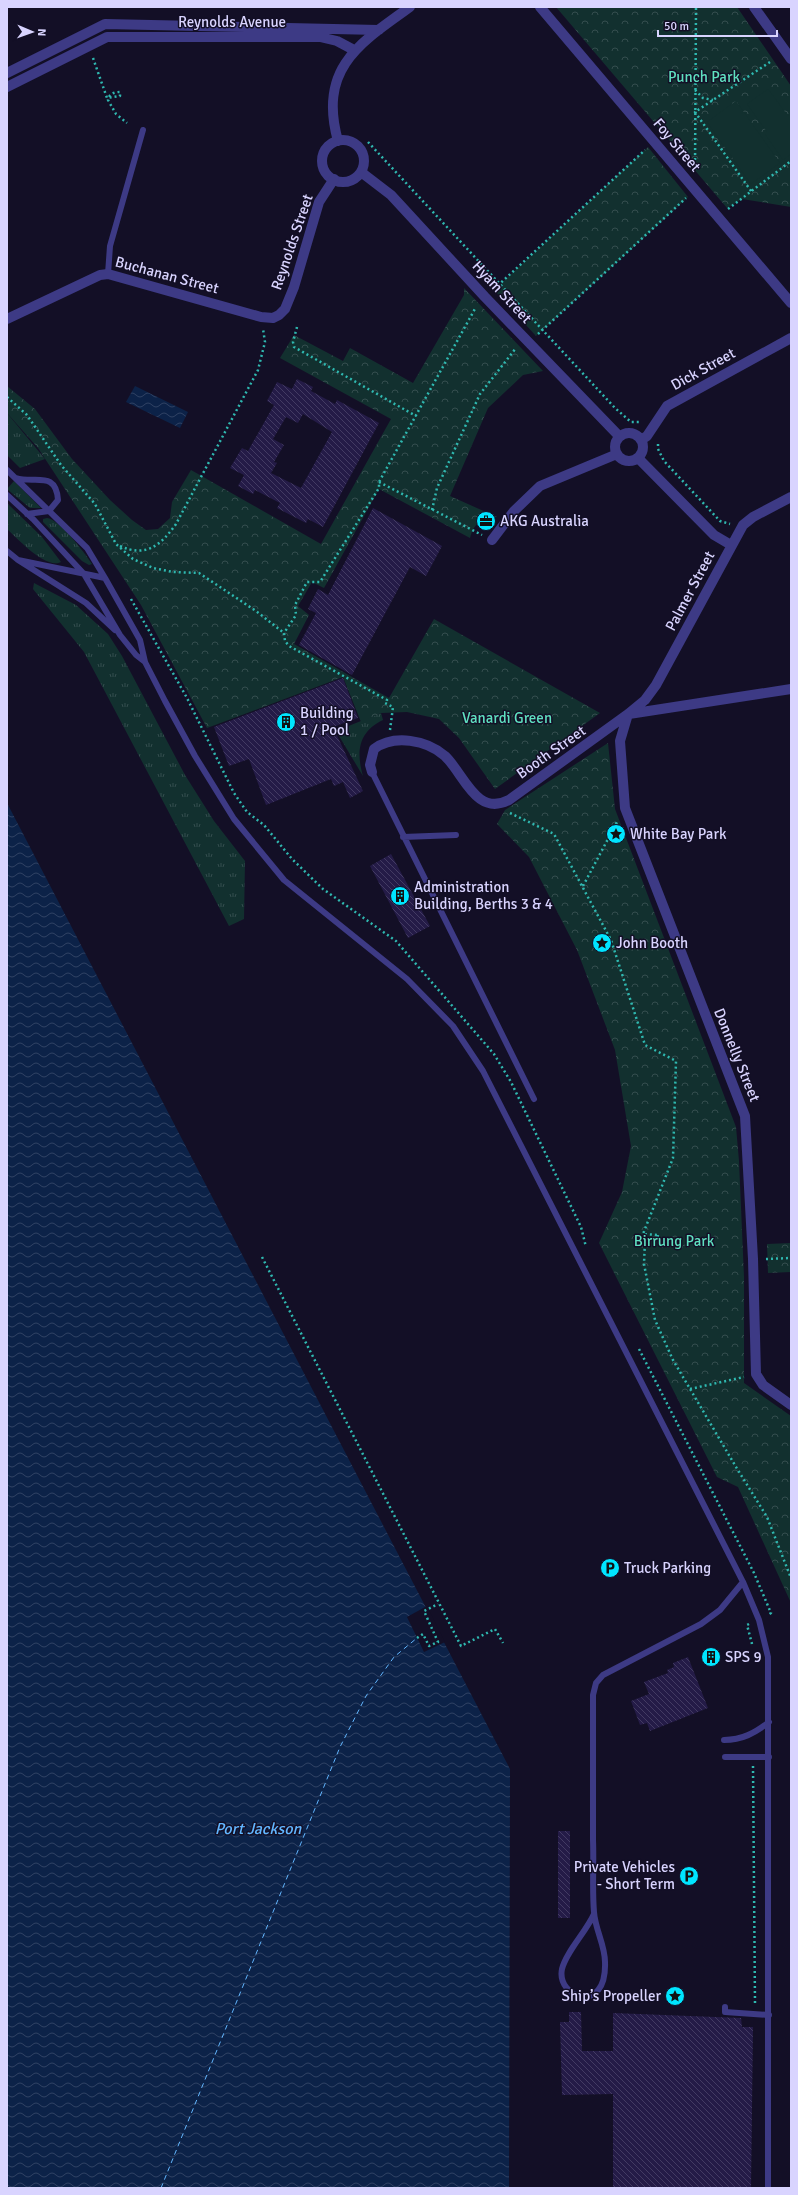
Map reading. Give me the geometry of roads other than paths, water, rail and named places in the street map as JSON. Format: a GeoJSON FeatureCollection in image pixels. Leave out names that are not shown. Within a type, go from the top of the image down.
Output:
{"type":"FeatureCollection","features":[{"type":"Feature","properties":{"kind":"street"},"geometry":{"type":"LineString","coordinates":[[338,141],[333,123],[333,103],[336,83],[342,66],[354,50],[410,7]]}},
{"type":"Feature","properties":{"kind":"street","name":"Foy Street"},"geometry":{"type":"LineString","coordinates":[[540,7],[791,303]]}},
{"type":"Feature","properties":{"kind":"street"},"geometry":{"type":"LineString","coordinates":[[754,7],[791,59]]}},
{"type":"Feature","properties":{"kind":"street","name":"Reynolds Avenue"},"geometry":{"type":"LineString","coordinates":[[7,73],[105,24],[379,30]]}},
{"type":"Feature","properties":{"kind":"street","name":"Reynolds Avenue"},"geometry":{"type":"LineString","coordinates":[[7,87],[106,37],[320,37],[337,41],[354,50]]}},
{"type":"Feature","properties":{"kind":"street"},"geometry":{"type":"LineString","coordinates":[[338,141],[350,141],[360,149],[364,160],[361,172],[350,180],[334,179],[326,172],[323,160],[327,148],[338,141]]}},
{"type":"Feature","properties":{"kind":"street","name":"Hyam Street"},"geometry":{"type":"LineString","coordinates":[[361,172],[391,195],[529,343],[619,436]]}},
{"type":"Feature","properties":{"kind":"street","name":"Reynolds Street"},"geometry":{"type":"LineString","coordinates":[[279,316],[294,287],[319,202],[334,179]]}},
{"type":"Feature","properties":{"kind":"street","name":"Buchanan Street"},"geometry":{"type":"LineString","coordinates":[[7,319],[100,275],[108,274],[261,317],[272,318],[279,316]]}},
{"type":"Feature","properties":{"kind":"street","name":"Dick Street"},"geometry":{"type":"LineString","coordinates":[[641,440],[647,436],[667,406],[791,338]]}},
{"type":"Feature","properties":{"kind":"street"},"geometry":{"type":"LineString","coordinates":[[631,433],[641,440],[643,449],[638,458],[629,461],[620,458],[616,454],[614,445],[619,436],[631,433]]}},
{"type":"Feature","properties":{"kind":"street"},"geometry":{"type":"LineString","coordinates":[[492,540],[514,511],[540,486],[616,454]]}},
{"type":"Feature","properties":{"kind":"street"},"geometry":{"type":"LineString","coordinates":[[638,458],[714,536],[731,545]]}},
{"type":"Feature","properties":{"kind":"street","name":"Palmer Street"},"geometry":{"type":"LineString","coordinates":[[628,714],[645,700],[656,685],[741,529],[753,517],[791,497]]}},
{"type":"Feature","properties":{"kind":"street","name":"Booth Street"},"geometry":{"type":"LineString","coordinates":[[372,772],[370,765],[374,749],[382,743],[392,740],[422,744],[445,756],[478,797],[487,803],[497,805],[509,800],[628,714],[791,689]]}},
{"type":"Feature","properties":{"kind":"street","name":"Donnelly Street"},"geometry":{"type":"LineString","coordinates":[[628,714],[620,741],[625,808],[745,1116],[753,1259],[756,1374],[763,1385],[791,1405]]}},
{"type":"Feature","properties":{"kind":"lane"},"geometry":{"type":"LineString","coordinates":[[108,274],[110,246],[143,130]]}},
{"type":"Feature","properties":{"kind":"lane"},"geometry":{"type":"LineString","coordinates":[[7,470],[87,548],[140,640],[145,662],[211,783],[234,819],[270,866],[284,880],[326,915],[407,979],[453,1026],[483,1071],[743,1582],[759,1620],[768,1657],[768,2188]]}},
{"type":"Feature","properties":{"kind":"lane"},"geometry":{"type":"LineString","coordinates":[[14,478],[23,480],[41,479],[54,484],[58,490],[58,500],[49,511],[27,514]]}},
{"type":"Feature","properties":{"kind":"lane"},"geometry":{"type":"LineString","coordinates":[[7,495],[84,574],[120,635]]}},
{"type":"Feature","properties":{"kind":"lane"},"geometry":{"type":"LineString","coordinates":[[7,551],[18,560],[86,603],[120,635],[136,655],[145,662]]}},
{"type":"Feature","properties":{"kind":"lane"},"geometry":{"type":"LineString","coordinates":[[18,560],[105,578]]}},
{"type":"Feature","properties":{"kind":"lane"},"geometry":{"type":"LineString","coordinates":[[372,772],[534,1099]]}},
{"type":"Feature","properties":{"kind":"lane"},"geometry":{"type":"LineString","coordinates":[[403,837],[456,835]]}},
{"type":"Feature","properties":{"kind":"lane"},"geometry":{"type":"LineString","coordinates":[[594,1914],[588,1928],[568,1956],[562,1968],[563,1984],[570,1992],[580,1996],[590,1996],[596,1993],[602,1987],[606,1977],[605,1958],[594,1914],[593,1695],[596,1683],[603,1675],[701,1624],[720,1610],[743,1582]]}},
{"type":"Feature","properties":{"kind":"lane"},"geometry":{"type":"LineString","coordinates":[[724,1740],[744,1737],[756,1732],[769,1722]]}},
{"type":"Feature","properties":{"kind":"lane"},"geometry":{"type":"LineString","coordinates":[[725,1757],[769,1757]]}},
{"type":"Feature","properties":{"kind":"lane"},"geometry":{"type":"LineString","coordinates":[[725,2007],[725,2012],[769,2015]]}},
{"type":"Feature","properties":{"kind":"water"},"geometry":{"type":"Polygon","coordinates":[[[135,386],[188,412],[180,428],[126,402],[135,386]]]}},
{"type":"Feature","properties":{"kind":"water","name":"Port Jackson"},"geometry":{"type":"Polygon","coordinates":[[[7,803],[510,1769],[509,2188],[7,2188],[7,803]]]}},
{"type":"Feature","properties":{"kind":"place","name":"AKG Australia"},"geometry":{"type":"Point","coordinates":[486,521]}},
{"type":"Feature","properties":{"kind":"place","name":"Building 1 / Pool"},"geometry":{"type":"Point","coordinates":[286,722]}},
{"type":"Feature","properties":{"kind":"place","name":"White Bay Park"},"geometry":{"type":"Point","coordinates":[616,834]}},
{"type":"Feature","properties":{"kind":"place","name":"Administration Building, Berths 3 & 4"},"geometry":{"type":"Point","coordinates":[400,896]}},
{"type":"Feature","properties":{"kind":"place","name":"John Booth"},"geometry":{"type":"Point","coordinates":[602,943]}},
{"type":"Feature","properties":{"kind":"place","name":"Truck Parking"},"geometry":{"type":"Point","coordinates":[610,1568]}},
{"type":"Feature","properties":{"kind":"place","name":"SPS 9"},"geometry":{"type":"Point","coordinates":[711,1657]}},
{"type":"Feature","properties":{"kind":"place","name":"Private Vehicles - Short Term"},"geometry":{"type":"Point","coordinates":[689,1876]}},
{"type":"Feature","properties":{"kind":"place","name":"Ship’s Propeller"},"geometry":{"type":"Point","coordinates":[675,1996]}},
{"type":"Feature","properties":{"kind":"park label","name":"Punch Park"},"geometry":{"type":"Point","coordinates":[704,77]}},
{"type":"Feature","properties":{"kind":"park label","name":"Vanardi Green"},"geometry":{"type":"Point","coordinates":[507,718]}},
{"type":"Feature","properties":{"kind":"park label","name":"Birrung Park"},"geometry":{"type":"Point","coordinates":[674,1241]}}]}
